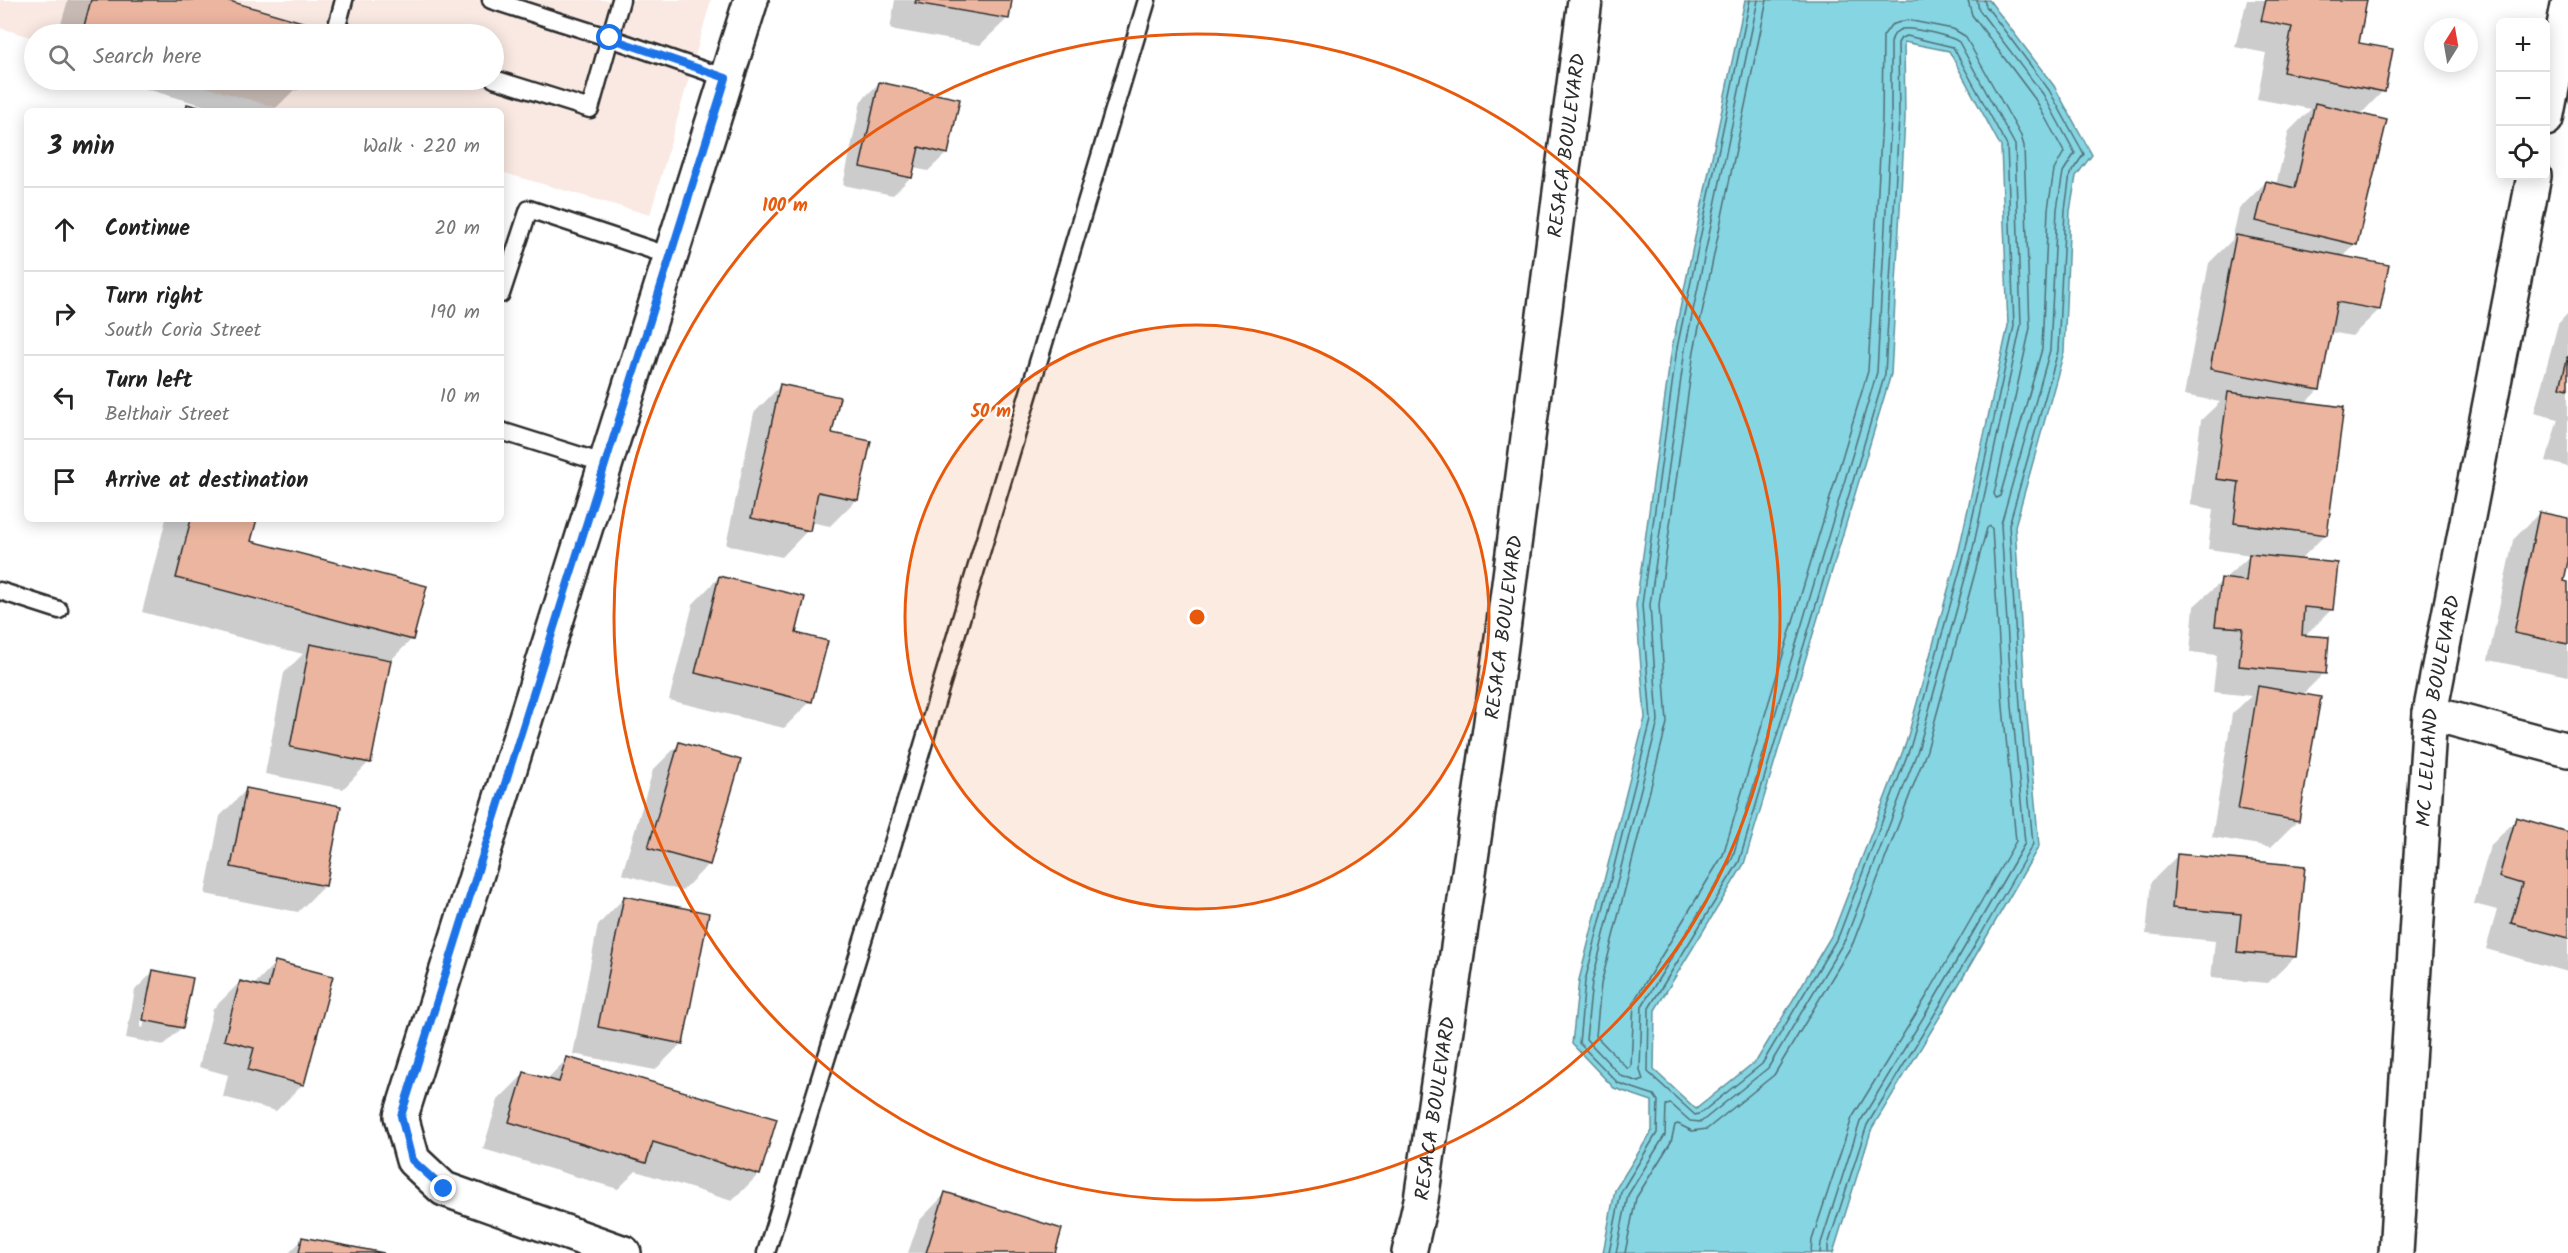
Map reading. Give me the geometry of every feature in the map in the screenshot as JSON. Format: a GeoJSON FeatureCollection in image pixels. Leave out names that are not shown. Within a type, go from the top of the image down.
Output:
{"type":"FeatureCollection","features":[{"type":"Feature","properties":{"kind":"street"},"geometry":{"type":"LineString","coordinates":[[624,1253],[444,1189],[412,1160],[401,1116],[751,0]]}},
{"type":"Feature","properties":{"kind":"street","name":"RESACA BOULEVARD"},"geometry":{"type":"LineString","coordinates":[[1409,1253],[1420,1200],[1491,722],[1585,0]]}},
{"type":"Feature","properties":{"kind":"street"},"geometry":{"type":"LineString","coordinates":[[2550,98],[2568,5]]}},
{"type":"Feature","properties":{"kind":"street","name":"MC LELLAND BOULEVARD"},"geometry":{"type":"LineString","coordinates":[[2396,1253],[2430,714],[2534,180]]}},
{"type":"Feature","properties":{"kind":"street"},"geometry":{"type":"LineString","coordinates":[[2430,714],[2568,750]]}},
{"type":"Feature","properties":{"kind":"lane"},"geometry":{"type":"LineString","coordinates":[[338,24],[344,0]]}},
{"type":"Feature","properties":{"kind":"lane"},"geometry":{"type":"LineString","coordinates":[[491,0],[726,78]]}},
{"type":"Feature","properties":{"kind":"lane"},"geometry":{"type":"LineString","coordinates":[[504,82],[590,109],[621,0]]}},
{"type":"Feature","properties":{"kind":"lane"},"geometry":{"type":"LineString","coordinates":[[766,1253],[915,772],[1147,0]]}},
{"type":"Feature","properties":{"kind":"lane"},"geometry":{"type":"LineString","coordinates":[[504,285],[530,209],[670,256]]}},
{"type":"Feature","properties":{"kind":"lane"},"geometry":{"type":"LineString","coordinates":[[504,432],[606,464]]}},
{"type":"Feature","properties":{"kind":"lane"},"geometry":{"type":"LineString","coordinates":[[0,591],[59,610]]}},
{"type":"Feature","properties":{"kind":"shaded area"},"geometry":{"type":"Polygon","coordinates":[[[0,0],[711,0],[650,215],[504,173],[504,108],[278,108],[215,90],[504,90],[504,24],[24,24],[24,35],[0,28],[0,0]]]}},
{"type":"Feature","properties":{"kind":"water"},"geometry":{"type":"Polygon","coordinates":[[[1745,0],[1989,0],[2054,86],[2092,155],[2076,176],[2070,211],[2064,352],[2015,526],[2026,705],[2039,846],[1947,1005],[1872,1128],[1833,1253],[1603,1253],[1615,1190],[1652,1131],[1652,1101],[1614,1088],[1572,1044],[1579,980],[1645,718],[1636,605],[1672,347],[1745,0]],[[1904,42],[1905,118],[1891,374],[1744,864],[1655,1010],[1654,1070],[1696,1109],[1757,1060],[1833,933],[1906,743],[1959,550],[2008,326],[2001,147],[1949,51],[1904,42]]]}},
{"type":"Feature","properties":{"kind":"building"},"geometry":{"type":"Polygon","coordinates":[[[91,0],[226,0],[309,24],[85,24],[91,0]]]}},
{"type":"Feature","properties":{"kind":"building"},"geometry":{"type":"Polygon","coordinates":[[[916,0],[1012,0],[1009,19],[915,3],[916,0]]]}},
{"type":"Feature","properties":{"kind":"building"},"geometry":{"type":"Polygon","coordinates":[[[2266,0],[2367,0],[2359,43],[2393,49],[2385,92],[2283,72],[2292,27],[2261,21],[2266,0]]]}},
{"type":"Feature","properties":{"kind":"building"},"geometry":{"type":"Polygon","coordinates":[[[879,82],[960,99],[948,154],[919,147],[912,178],[860,167],[879,82]]]}},
{"type":"Feature","properties":{"kind":"building"},"geometry":{"type":"Polygon","coordinates":[[[2315,103],[2387,120],[2357,245],[2256,221],[2266,181],[2295,188],[2315,103]]]}},
{"type":"Feature","properties":{"kind":"building"},"geometry":{"type":"Polygon","coordinates":[[[187,104],[202,108],[186,108],[187,104]]]}},
{"type":"Feature","properties":{"kind":"building"},"geometry":{"type":"Polygon","coordinates":[[[2236,235],[2389,265],[2380,310],[2337,302],[2320,390],[2210,369],[2236,235]]]}},
{"type":"Feature","properties":{"kind":"building"},"geometry":{"type":"Polygon","coordinates":[[[2568,356],[2568,389],[2560,387],[2568,356]]]}},
{"type":"Feature","properties":{"kind":"building"},"geometry":{"type":"Polygon","coordinates":[[[780,384],[840,397],[832,433],[871,441],[858,500],[818,492],[810,531],[751,518],[780,384]]]}},
{"type":"Feature","properties":{"kind":"building"},"geometry":{"type":"Polygon","coordinates":[[[2228,392],[2344,407],[2327,535],[2234,523],[2239,482],[2216,479],[2228,392]]]}},
{"type":"Feature","properties":{"kind":"building"},"geometry":{"type":"Polygon","coordinates":[[[2539,512],[2568,518],[2568,561],[2564,581],[2568,582],[2568,644],[2514,633],[2539,512]]]}},
{"type":"Feature","properties":{"kind":"building"},"geometry":{"type":"Polygon","coordinates":[[[190,522],[256,522],[251,541],[427,586],[413,640],[176,578],[190,522]]]}},
{"type":"Feature","properties":{"kind":"building"},"geometry":{"type":"Polygon","coordinates":[[[2249,554],[2338,563],[2333,610],[2304,607],[2302,635],[2329,637],[2326,674],[2239,666],[2243,628],[2215,626],[2221,578],[2246,581],[2249,554]]]}},
{"type":"Feature","properties":{"kind":"building"},"geometry":{"type":"Polygon","coordinates":[[[719,576],[805,597],[796,633],[828,641],[812,702],[695,673],[719,576]]]}},
{"type":"Feature","properties":{"kind":"building"},"geometry":{"type":"Polygon","coordinates":[[[310,644],[391,660],[371,763],[290,747],[310,644]]]}},
{"type":"Feature","properties":{"kind":"building"},"geometry":{"type":"Polygon","coordinates":[[[2258,686],[2321,697],[2299,821],[2238,810],[2258,686]]]}},
{"type":"Feature","properties":{"kind":"building"},"geometry":{"type":"Polygon","coordinates":[[[679,742],[741,760],[710,865],[648,848],[679,742]]]}},
{"type":"Feature","properties":{"kind":"building"},"geometry":{"type":"Polygon","coordinates":[[[246,788],[341,806],[326,886],[231,867],[246,788]]]}},
{"type":"Feature","properties":{"kind":"building"},"geometry":{"type":"Polygon","coordinates":[[[2516,817],[2568,832],[2568,938],[2511,923],[2522,884],[2499,877],[2516,817]]]}},
{"type":"Feature","properties":{"kind":"building"},"geometry":{"type":"Polygon","coordinates":[[[2177,854],[2305,866],[2296,957],[2237,952],[2241,914],[2172,908],[2177,854]]]}},
{"type":"Feature","properties":{"kind":"building"},"geometry":{"type":"Polygon","coordinates":[[[624,896],[709,913],[683,1044],[598,1027],[624,896]]]}},
{"type":"Feature","properties":{"kind":"building"},"geometry":{"type":"Polygon","coordinates":[[[275,961],[333,976],[304,1085],[248,1070],[254,1048],[224,1040],[240,981],[268,988],[275,961]]]}},
{"type":"Feature","properties":{"kind":"building"},"geometry":{"type":"Polygon","coordinates":[[[153,970],[193,978],[183,1028],[143,1020],[153,970]]]}},
{"type":"Feature","properties":{"kind":"building"},"geometry":{"type":"Polygon","coordinates":[[[567,1057],[777,1119],[760,1175],[653,1142],[646,1163],[509,1122],[524,1072],[559,1082],[567,1057]]]}},
{"type":"Feature","properties":{"kind":"building"},"geometry":{"type":"Polygon","coordinates":[[[945,1192],[1062,1229],[1055,1253],[926,1253],[945,1192]]]}},
{"type":"Feature","properties":{"kind":"building"},"geometry":{"type":"Polygon","coordinates":[[[302,1237],[384,1253],[299,1253],[302,1237]]]}},
{"type":"Feature","properties":{"kind":"route"},"geometry":{"type":"LineString","coordinates":[[444,1189],[412,1160],[401,1116],[726,78],[610,38]]}}]}
